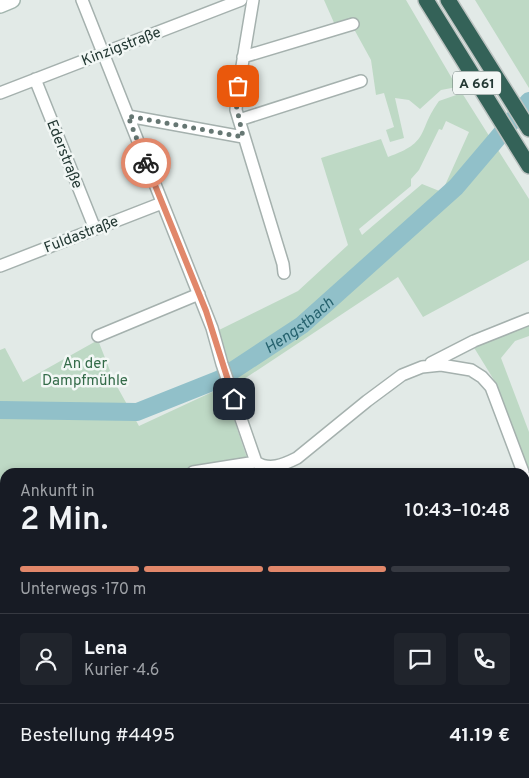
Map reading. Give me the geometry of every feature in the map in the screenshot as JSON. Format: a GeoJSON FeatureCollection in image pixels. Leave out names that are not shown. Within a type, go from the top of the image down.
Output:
{"type":"FeatureCollection","features":[{"type":"Feature","properties":{"kind":"highway","name":"A 661"},"geometry":{"type":"LineString","coordinates":[[426,0],[529,166]]}},
{"type":"Feature","properties":{"kind":"highway","name":"A 661"},"geometry":{"type":"LineString","coordinates":[[448,0],[529,129]]}},
{"type":"Feature","properties":{"kind":"street"},"geometry":{"type":"LineString","coordinates":[[0,5],[12,0]]}},
{"type":"Feature","properties":{"kind":"street"},"geometry":{"type":"LineString","coordinates":[[82,0],[102,54],[200,294],[256,462]]}},
{"type":"Feature","properties":{"kind":"street","name":"Kinzigstraße"},"geometry":{"type":"LineString","coordinates":[[0,93],[241,0]]}},
{"type":"Feature","properties":{"kind":"street"},"geometry":{"type":"LineString","coordinates":[[253,0],[236,104],[243,137],[283,264],[284,273]]}},
{"type":"Feature","properties":{"kind":"street"},"geometry":{"type":"LineString","coordinates":[[244,57],[353,24]]}},
{"type":"Feature","properties":{"kind":"street","name":"Ederstraße"},"geometry":{"type":"LineString","coordinates":[[35,79],[94,229]]}},
{"type":"Feature","properties":{"kind":"street"},"geometry":{"type":"LineString","coordinates":[[239,120],[360,81]]}},
{"type":"Feature","properties":{"kind":"street"},"geometry":{"type":"LineString","coordinates":[[128,116],[243,137]]}},
{"type":"Feature","properties":{"kind":"street","name":"Fuldastraße"},"geometry":{"type":"LineString","coordinates":[[0,266],[162,203]]}},
{"type":"Feature","properties":{"kind":"street"},"geometry":{"type":"LineString","coordinates":[[98,336],[200,294]]}},
{"type":"Feature","properties":{"kind":"street"},"geometry":{"type":"LineString","coordinates":[[218,468],[256,462],[268,467],[286,464],[297,458],[408,372],[428,365],[474,341],[529,319]]}},
{"type":"Feature","properties":{"kind":"street"},"geometry":{"type":"LineString","coordinates":[[428,365],[464,368],[478,374],[487,382],[495,395],[522,468]]}},
{"type":"Feature","properties":{"kind":"green space"},"geometry":{"type":"Polygon","coordinates":[[[324,0],[406,0],[457,87],[441,90],[420,109],[409,100],[395,98],[404,138],[390,142],[386,130],[394,127],[384,93],[376,95],[371,60],[349,20],[335,25],[324,0]]]}},
{"type":"Feature","properties":{"kind":"green space"},"geometry":{"type":"Polygon","coordinates":[[[475,0],[529,0],[529,88],[475,0]]]}},
{"type":"Feature","properties":{"kind":"green space"},"geometry":{"type":"Polygon","coordinates":[[[462,93],[529,199],[529,260],[423,317],[398,277],[235,385],[217,331],[298,291],[348,245],[321,158],[381,139],[388,157],[402,152],[417,141],[439,101],[462,93]],[[446,121],[442,130],[439,129],[419,170],[411,179],[411,186],[359,229],[362,235],[422,184],[442,192],[469,132],[446,121]]]}},
{"type":"Feature","properties":{"kind":"green space"},"geometry":{"type":"Polygon","coordinates":[[[529,322],[529,336],[515,341],[501,358],[529,432],[529,468],[494,380],[473,346],[529,322]]]}},
{"type":"Feature","properties":{"kind":"green space","name":"An der Dampfmühle"},"geometry":{"type":"Polygon","coordinates":[[[98,340],[114,381],[139,426],[223,387],[247,458],[189,468],[0,468],[0,350],[5,348],[23,382],[98,340]]]}},
{"type":"Feature","properties":{"kind":"waterway","name":"Hengstbach"},"geometry":{"type":"LineString","coordinates":[[0,410],[137,412],[220,379],[302,325],[456,187],[529,101]]}},
{"type":"Feature","properties":{"kind":"way so far"},"geometry":{"type":"LineString","coordinates":[[146,163],[128,116],[243,137],[236,110],[238,86]]}},
{"type":"Feature","properties":{"kind":"route"},"geometry":{"type":"LineString","coordinates":[[146,163],[200,294],[234,399]]}}]}
